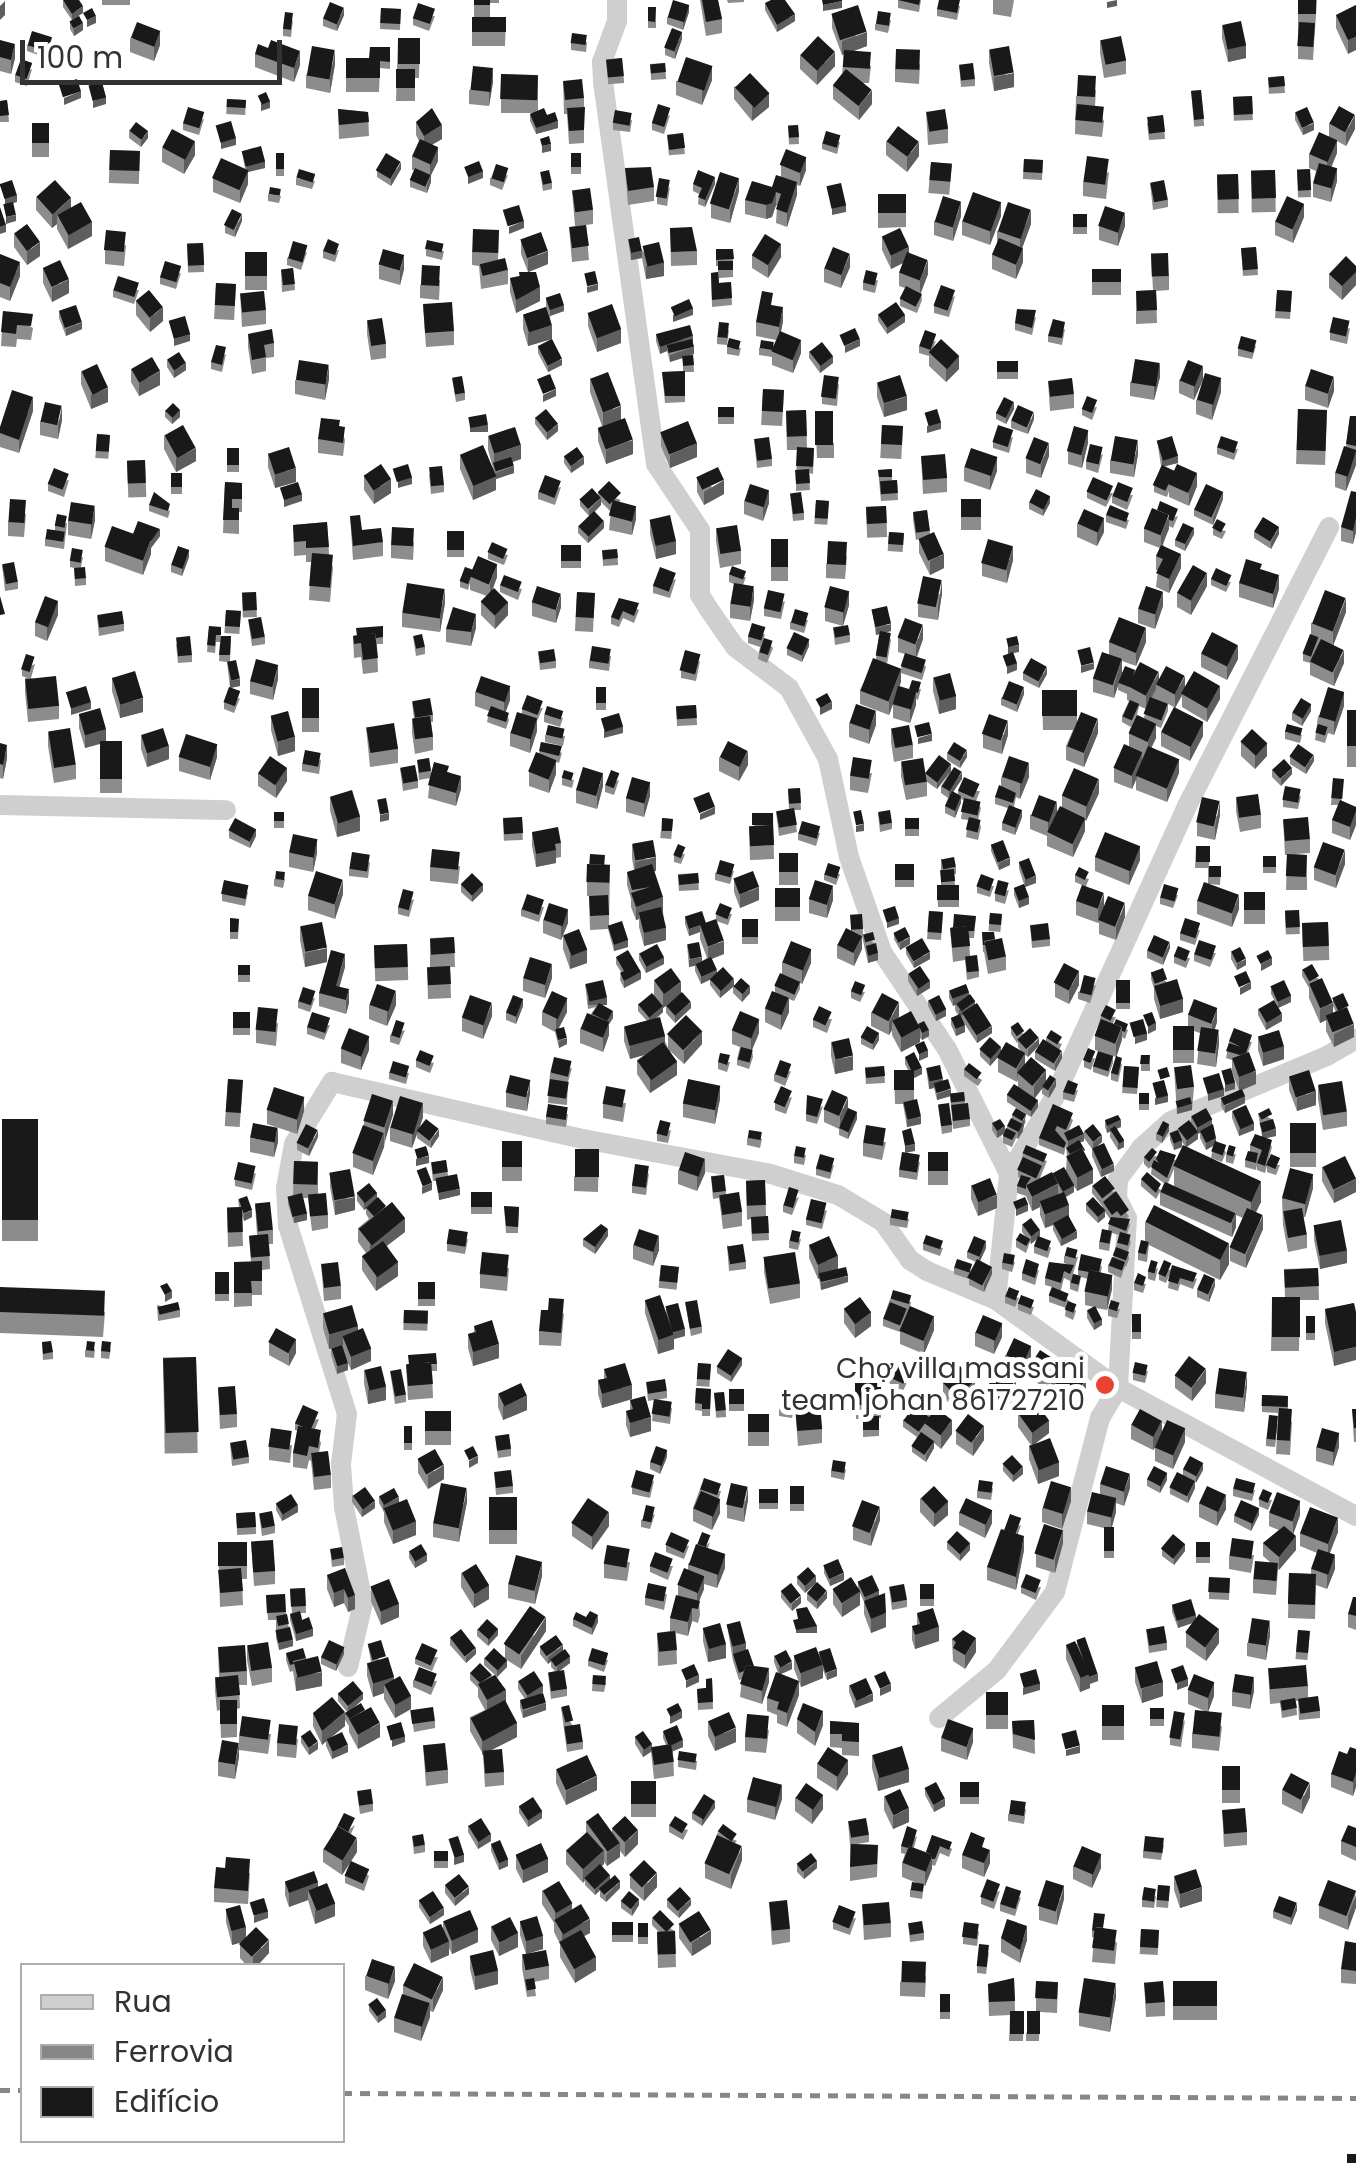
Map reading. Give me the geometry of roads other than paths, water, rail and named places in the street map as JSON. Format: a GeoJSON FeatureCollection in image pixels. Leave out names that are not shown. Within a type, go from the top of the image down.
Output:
{"type":"FeatureCollection","features":[{"type":"Feature","properties":{"kind":"street"},"geometry":{"type":"LineString","coordinates":[[617,0],[618,21],[602,62],[603,82],[656,464],[700,530],[700,594],[708,608],[734,647],[789,688],[828,758],[849,857],[882,952],[947,1049],[1009,1174]]}},
{"type":"Feature","properties":{"kind":"street"},"geometry":{"type":"LineString","coordinates":[[996,1300],[1009,1174],[1068,1070],[1187,806],[1329,527]]}},
{"type":"Feature","properties":{"kind":"street"},"geometry":{"type":"LineString","coordinates":[[0,805],[226,810]]}},
{"type":"Feature","properties":{"kind":"street"},"geometry":{"type":"LineString","coordinates":[[940,1718],[997,1670],[1055,1592],[1100,1418],[1118,1388],[1128,1218],[1117,1198],[1118,1179],[1142,1148],[1171,1121],[1327,1056],[1356,1039]]}},
{"type":"Feature","properties":{"kind":"street"},"geometry":{"type":"LineString","coordinates":[[348,1667],[363,1603],[344,1508],[341,1464],[347,1414],[288,1226],[286,1188],[294,1144],[332,1082],[584,1139],[771,1174],[838,1195],[882,1222],[910,1260],[927,1272],[996,1300],[1118,1388],[1356,1516]]}},
{"type":"Feature","properties":{"kind":"railway"},"geometry":{"type":"LineString","coordinates":[[0,2090],[20,2090]]}},
{"type":"Feature","properties":{"kind":"railway"},"geometry":{"type":"LineString","coordinates":[[345,2093],[1356,2098]]}},
{"type":"Feature","properties":{"kind":"place","name":"Chợ villa massani team johan 861727210"},"geometry":{"type":"Point","coordinates":[1105,1385]}}]}
